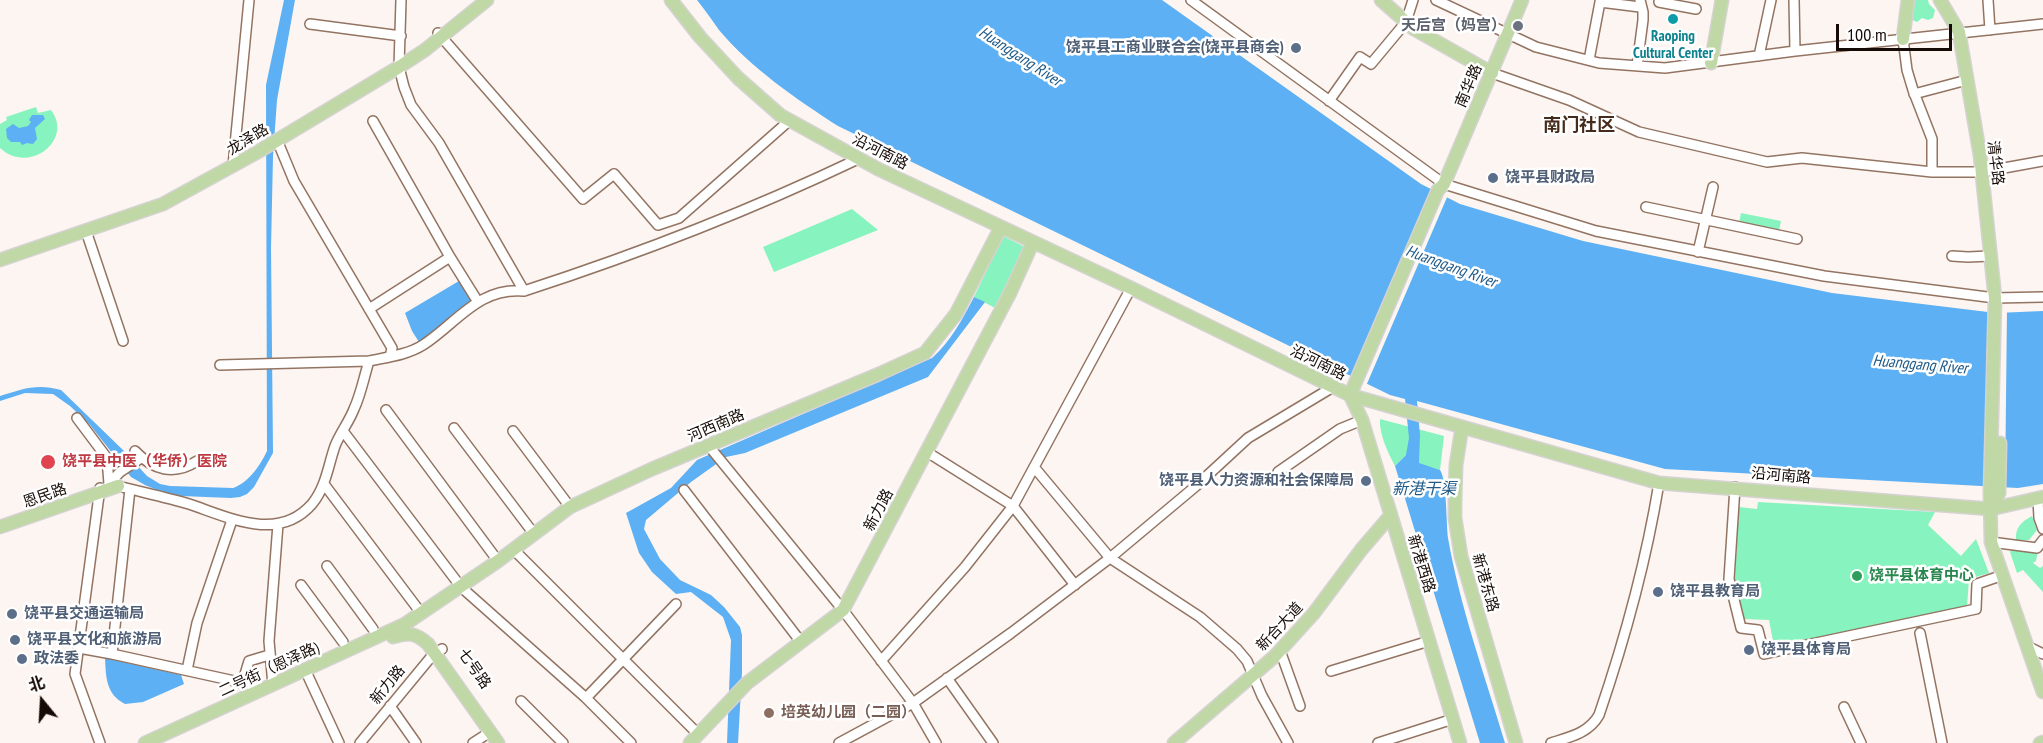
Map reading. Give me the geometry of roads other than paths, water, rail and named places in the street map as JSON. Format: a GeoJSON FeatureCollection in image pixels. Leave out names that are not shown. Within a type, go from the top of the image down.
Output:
{"type":"FeatureCollection","features":[{"type":"Feature","properties":{"kind":"main road","name":"龙泽路"},"geometry":{"type":"LineString","coordinates":[[440,35],[479,0]]}},
{"type":"Feature","properties":{"kind":"main road","name":"龙泽路"},"geometry":{"type":"LineString","coordinates":[[0,252],[148,204],[277,140],[399,64],[487,0]]}},
{"type":"Feature","properties":{"kind":"main road","name":"沿河南路"},"geometry":{"type":"LineString","coordinates":[[671,0],[700,37],[738,78],[780,115],[858,159],[1350,395],[1659,483],[1735,487],[1990,509],[2040,498]]}},
{"type":"Feature","properties":{"kind":"main road"},"geometry":{"type":"LineString","coordinates":[[1381,0],[1414,29],[1492,72]]}},
{"type":"Feature","properties":{"kind":"main road","name":"南华路"},"geometry":{"type":"LineString","coordinates":[[1350,395],[1363,385],[1444,191],[1444,184],[1522,0]]}},
{"type":"Feature","properties":{"kind":"main road"},"geometry":{"type":"LineString","coordinates":[[1711,63],[1722,0]]}},
{"type":"Feature","properties":{"kind":"main road"},"geometry":{"type":"LineString","coordinates":[[1903,39],[1908,0]]}},
{"type":"Feature","properties":{"kind":"main road"},"geometry":{"type":"LineString","coordinates":[[1940,0],[1959,33]]}},
{"type":"Feature","properties":{"kind":"main road","name":"清华路"},"geometry":{"type":"LineString","coordinates":[[1959,33],[1982,172],[1997,304],[1990,509],[1991,542],[2043,692]]}},
{"type":"Feature","properties":{"kind":"main road","name":"龙泽路"},"geometry":{"type":"LineString","coordinates":[[0,260],[150,210],[399,64]]}},
{"type":"Feature","properties":{"kind":"main road","name":"河西南路"},"geometry":{"type":"LineString","coordinates":[[406,628],[421,613],[498,561],[570,507],[652,469],[925,353],[956,314],[1001,227]]}},
{"type":"Feature","properties":{"kind":"main road","name":"新力路"},"geometry":{"type":"LineString","coordinates":[[695,740],[747,688],[801,642],[845,612],[930,453],[1037,244]]}},
{"type":"Feature","properties":{"kind":"main road","name":"新港西路"},"geometry":{"type":"LineString","coordinates":[[1350,395],[1362,420],[1460,743]]}},
{"type":"Feature","properties":{"kind":"main road","name":"新港东路"},"geometry":{"type":"LineString","coordinates":[[1462,427],[1456,465],[1455,500],[1455,518],[1461,556],[1516,743]]}},
{"type":"Feature","properties":{"kind":"main road","name":"恩民路"},"geometry":{"type":"LineString","coordinates":[[0,519],[111,488]]}},
{"type":"Feature","properties":{"kind":"main road","name":"恩民路"},"geometry":{"type":"LineString","coordinates":[[0,527],[111,488]]}},
{"type":"Feature","properties":{"kind":"main road","name":"新合大道"},"geometry":{"type":"LineString","coordinates":[[1174,743],[1278,653],[1314,613],[1361,550],[1391,515]]}},
{"type":"Feature","properties":{"kind":"main road"},"geometry":{"type":"LineString","coordinates":[[747,688],[845,612]]}},
{"type":"Feature","properties":{"kind":"main road","name":"七号路"},"geometry":{"type":"LineString","coordinates":[[406,628],[421,628],[508,743]]}},
{"type":"Feature","properties":{"kind":"main road","name":"二号街（恩泽路)"},"geometry":{"type":"LineString","coordinates":[[163,743],[264,691],[308,676],[393,637],[406,628]]}},
{"type":"Feature","properties":{"kind":"main road","name":"二号街（恩泽路)"},"geometry":{"type":"LineString","coordinates":[[145,743],[406,628]]}},
{"type":"Feature","properties":{"kind":"main road","name":"七号路"},"geometry":{"type":"LineString","coordinates":[[438,652],[498,743]]}},
{"type":"Feature","properties":{"kind":"street"},"geometry":{"type":"LineString","coordinates":[[233,162],[249,0]]}},
{"type":"Feature","properties":{"kind":"street"},"geometry":{"type":"LineString","coordinates":[[401,0],[399,64],[411,105],[439,143],[524,291]]}},
{"type":"Feature","properties":{"kind":"street"},"geometry":{"type":"LineString","coordinates":[[1191,0],[1444,184],[1596,231],[1824,276],[1997,304],[2043,297]]}},
{"type":"Feature","properties":{"kind":"street"},"geometry":{"type":"LineString","coordinates":[[1329,101],[1360,57],[1371,64],[1406,22],[1413,0]]}},
{"type":"Feature","properties":{"kind":"street"},"geometry":{"type":"LineString","coordinates":[[1436,0],[1536,47],[1589,60],[1665,68],[1795,51],[2043,24]]}},
{"type":"Feature","properties":{"kind":"street"},"geometry":{"type":"LineString","coordinates":[[1648,0],[1696,9]]}},
{"type":"Feature","properties":{"kind":"street"},"geometry":{"type":"LineString","coordinates":[[1759,56],[1772,0]]}},
{"type":"Feature","properties":{"kind":"street"},"geometry":{"type":"LineString","coordinates":[[1794,0],[1795,51]]}},
{"type":"Feature","properties":{"kind":"street"},"geometry":{"type":"LineString","coordinates":[[1988,0],[1990,30]]}},
{"type":"Feature","properties":{"kind":"street"},"geometry":{"type":"LineString","coordinates":[[1589,60],[1600,2],[1640,4],[1643,21],[1637,66]]}},
{"type":"Feature","properties":{"kind":"street"},"geometry":{"type":"LineString","coordinates":[[310,24],[401,36]]}},
{"type":"Feature","properties":{"kind":"street"},"geometry":{"type":"LineString","coordinates":[[440,35],[583,199],[615,174],[657,225],[679,218],[790,120]]}},
{"type":"Feature","properties":{"kind":"street"},"geometry":{"type":"LineString","coordinates":[[1903,39],[1907,70],[1932,140],[1932,172]]}},
{"type":"Feature","properties":{"kind":"street"},"geometry":{"type":"LineString","coordinates":[[1492,72],[1569,100],[1639,132],[1767,162],[1802,158],[1932,172],[1982,172],[2043,161]]}},
{"type":"Feature","properties":{"kind":"street"},"geometry":{"type":"LineString","coordinates":[[1914,94],[1967,80]]}},
{"type":"Feature","properties":{"kind":"street"},"geometry":{"type":"LineString","coordinates":[[373,121],[478,302]]}},
{"type":"Feature","properties":{"kind":"street"},"geometry":{"type":"LineString","coordinates":[[277,140],[294,181],[392,348],[390,357]]}},
{"type":"Feature","properties":{"kind":"street"},"geometry":{"type":"LineString","coordinates":[[220,365],[369,361],[408,352],[424,344],[478,302],[497,292],[524,291],[611,263],[750,208],[858,159]]}},
{"type":"Feature","properties":{"kind":"street"},"geometry":{"type":"LineString","coordinates":[[1698,252],[1713,187]]}},
{"type":"Feature","properties":{"kind":"street"},"geometry":{"type":"LineString","coordinates":[[1646,207],[1797,239]]}},
{"type":"Feature","properties":{"kind":"street"},"geometry":{"type":"LineString","coordinates":[[86,231],[123,341]]}},
{"type":"Feature","properties":{"kind":"street"},"geometry":{"type":"LineString","coordinates":[[1952,256],[1990,256]]}},
{"type":"Feature","properties":{"kind":"street"},"geometry":{"type":"LineString","coordinates":[[369,309],[450,257]]}},
{"type":"Feature","properties":{"kind":"street"},"geometry":{"type":"LineString","coordinates":[[881,661],[965,567],[1013,506],[1131,288]]}},
{"type":"Feature","properties":{"kind":"street"},"geometry":{"type":"LineString","coordinates":[[111,488],[189,504],[232,520],[265,525],[278,524],[300,515],[313,503],[324,484],[336,444],[355,408],[369,361]]}},
{"type":"Feature","properties":{"kind":"street"},"geometry":{"type":"LineString","coordinates":[[839,743],[913,703],[1110,558],[1196,486],[1248,438],[1333,387]]}},
{"type":"Feature","properties":{"kind":"street"},"geometry":{"type":"LineString","coordinates":[[386,410],[498,561]]}},
{"type":"Feature","properties":{"kind":"street"},"geometry":{"type":"LineString","coordinates":[[77,418],[107,458],[111,488],[111,654]]}},
{"type":"Feature","properties":{"kind":"street"},"geometry":{"type":"LineString","coordinates":[[1278,472],[1340,429],[1362,420]]}},
{"type":"Feature","properties":{"kind":"street"},"geometry":{"type":"LineString","coordinates":[[454,428],[534,534]]}},
{"type":"Feature","properties":{"kind":"street"},"geometry":{"type":"LineString","coordinates":[[343,431],[461,587],[586,698],[631,743]]}},
{"type":"Feature","properties":{"kind":"street"},"geometry":{"type":"LineString","coordinates":[[513,431],[570,507]]}},
{"type":"Feature","properties":{"kind":"street"},"geometry":{"type":"LineString","coordinates":[[708,445],[845,612],[913,703],[936,743]]}},
{"type":"Feature","properties":{"kind":"street"},"geometry":{"type":"LineString","coordinates":[[930,453],[1013,506],[1075,585]]}},
{"type":"Feature","properties":{"kind":"street"},"geometry":{"type":"LineString","coordinates":[[100,743],[75,674],[111,488],[120,472],[138,454],[154,467],[171,469],[186,467],[197,460]]}},
{"type":"Feature","properties":{"kind":"street"},"geometry":{"type":"LineString","coordinates":[[1034,467],[1110,558],[1217,630],[1247,661],[1262,696],[1287,743]]}},
{"type":"Feature","properties":{"kind":"street"},"geometry":{"type":"LineString","coordinates":[[1551,743],[1593,727],[1599,715],[1624,639],[1653,518],[1659,483]]}},
{"type":"Feature","properties":{"kind":"street"},"geometry":{"type":"LineString","coordinates":[[324,484],[421,613]]}},
{"type":"Feature","properties":{"kind":"street"},"geometry":{"type":"LineString","coordinates":[[1735,487],[1730,579],[1741,627],[1758,630],[1764,654],[1976,609],[1977,584],[2003,575]]}},
{"type":"Feature","properties":{"kind":"street"},"geometry":{"type":"LineString","coordinates":[[684,490],[801,642]]}},
{"type":"Feature","properties":{"kind":"street"},"geometry":{"type":"LineString","coordinates":[[2040,498],[2039,518],[2043,529]]}},
{"type":"Feature","properties":{"kind":"street"},"geometry":{"type":"LineString","coordinates":[[187,670],[197,623],[232,520]]}},
{"type":"Feature","properties":{"kind":"street"},"geometry":{"type":"LineString","coordinates":[[79,648],[187,670],[264,691],[269,655],[278,524]]}},
{"type":"Feature","properties":{"kind":"street"},"geometry":{"type":"LineString","coordinates":[[1991,542],[2037,548],[2042,542]]}},
{"type":"Feature","properties":{"kind":"street"},"geometry":{"type":"LineString","coordinates":[[513,549],[622,660],[695,740]]}},
{"type":"Feature","properties":{"kind":"street"},"geometry":{"type":"LineString","coordinates":[[327,566],[373,628]]}},
{"type":"Feature","properties":{"kind":"street"},"geometry":{"type":"LineString","coordinates":[[301,585],[343,642]]}},
{"type":"Feature","properties":{"kind":"street"},"geometry":{"type":"LineString","coordinates":[[586,698],[676,604]]}},
{"type":"Feature","properties":{"kind":"street"},"geometry":{"type":"LineString","coordinates":[[1920,633],[1942,743]]}},
{"type":"Feature","properties":{"kind":"street"},"geometry":{"type":"LineString","coordinates":[[1331,670],[1429,641]]}},
{"type":"Feature","properties":{"kind":"street"},"geometry":{"type":"LineString","coordinates":[[2027,646],[2043,654]]}},
{"type":"Feature","properties":{"kind":"street","name":"新力路"},"geometry":{"type":"LineString","coordinates":[[360,743],[438,652]]}},
{"type":"Feature","properties":{"kind":"street"},"geometry":{"type":"LineString","coordinates":[[1278,653],[1282,656],[1300,706]]}},
{"type":"Feature","properties":{"kind":"street"},"geometry":{"type":"LineString","coordinates":[[242,684],[249,661],[269,655]]}},
{"type":"Feature","properties":{"kind":"street"},"geometry":{"type":"LineString","coordinates":[[308,676],[339,743]]}},
{"type":"Feature","properties":{"kind":"street"},"geometry":{"type":"LineString","coordinates":[[947,678],[993,743]]}},
{"type":"Feature","properties":{"kind":"street"},"geometry":{"type":"LineString","coordinates":[[521,701],[563,743]]}},
{"type":"Feature","properties":{"kind":"street"},"geometry":{"type":"LineString","coordinates":[[390,706],[416,743]]}},
{"type":"Feature","properties":{"kind":"street"},"geometry":{"type":"LineString","coordinates":[[1844,706],[1861,743]]}},
{"type":"Feature","properties":{"kind":"street"},"geometry":{"type":"LineString","coordinates":[[1378,743],[1453,719]]}},
{"type":"Feature","properties":{"kind":"street"},"geometry":{"type":"LineString","coordinates":[[473,743],[490,732]]}},
{"type":"Feature","properties":{"kind":"water"},"geometry":{"type":"Polygon","coordinates":[[[284,0],[295,0],[277,100],[273,156],[271,248],[273,453],[254,487],[240,497],[181,496],[162,492],[131,477],[90,425],[53,394],[25,393],[0,401],[0,396],[37,387],[61,390],[147,476],[160,484],[233,488],[249,478],[257,468],[267,451],[266,85],[284,0]]]}},
{"type":"Feature","properties":{"kind":"water"},"geometry":{"type":"Polygon","coordinates":[[[697,0],[1162,0],[1421,184],[1460,204],[1583,241],[1832,293],[1996,313],[2043,311],[2043,484],[2018,488],[1665,469],[1417,401],[1420,435],[1419,463],[1440,470],[1442,475],[1453,564],[1466,616],[1505,743],[1480,743],[1395,466],[1406,455],[1409,438],[1405,399],[1390,395],[838,126],[790,94],[745,57],[719,30],[697,0]]]}},
{"type":"Feature","properties":{"kind":"water"},"geometry":{"type":"Polygon","coordinates":[[[32,115],[43,115],[45,119],[35,128],[37,139],[33,144],[22,145],[20,142],[11,142],[7,138],[6,129],[13,124],[19,128],[28,126],[32,115]]]}},
{"type":"Feature","properties":{"kind":"water"},"geometry":{"type":"Polygon","coordinates":[[[459,281],[472,301],[419,342],[405,313],[459,281]]]}},
{"type":"Feature","properties":{"kind":"water"},"geometry":{"type":"Polygon","coordinates":[[[974,297],[985,302],[928,377],[745,453],[726,457],[691,482],[646,520],[644,529],[660,559],[680,580],[711,595],[740,627],[742,672],[738,743],[727,743],[731,640],[723,617],[691,592],[676,594],[652,572],[639,553],[626,513],[671,488],[697,460],[932,358],[950,337],[974,297]]]}},
{"type":"Feature","properties":{"kind":"water"},"geometry":{"type":"Polygon","coordinates":[[[105,658],[181,675],[184,684],[143,702],[125,704],[114,695],[108,685],[105,658]]]}},
{"type":"Feature","properties":{"kind":"place","name":"Raoping Cultural Center"},"geometry":{"type":"Point","coordinates":[1673,19]}},
{"type":"Feature","properties":{"kind":"place","name":"天后宫（妈宫）"},"geometry":{"type":"Point","coordinates":[1518,26]}},
{"type":"Feature","properties":{"kind":"place","name":"饶平县工商业联合会(饶平县商会)"},"geometry":{"type":"Point","coordinates":[1296,48]}},
{"type":"Feature","properties":{"kind":"place","name":"饶平县财政局"},"geometry":{"type":"Point","coordinates":[1493,178]}},
{"type":"Feature","properties":{"kind":"place","name":"饶平县中医（华侨）医院"},"geometry":{"type":"Point","coordinates":[48,462]}},
{"type":"Feature","properties":{"kind":"place","name":"饶平县人力资源和社会保障局"},"geometry":{"type":"Point","coordinates":[1366,481]}},
{"type":"Feature","properties":{"kind":"place","name":"饶平县体育中心"},"geometry":{"type":"Point","coordinates":[1857,576]}},
{"type":"Feature","properties":{"kind":"place","name":"饶平县教育局"},"geometry":{"type":"Point","coordinates":[1658,592]}},
{"type":"Feature","properties":{"kind":"place","name":"饶平县交通运输局"},"geometry":{"type":"Point","coordinates":[12,614]}},
{"type":"Feature","properties":{"kind":"place","name":"饶平县文化和旅游局"},"geometry":{"type":"Point","coordinates":[15,640]}},
{"type":"Feature","properties":{"kind":"place","name":"饶平县体育局"},"geometry":{"type":"Point","coordinates":[1749,650]}},
{"type":"Feature","properties":{"kind":"place","name":"政法委"},"geometry":{"type":"Point","coordinates":[22,659]}},
{"type":"Feature","properties":{"kind":"place","name":"培英幼儿园（二园）"},"geometry":{"type":"Point","coordinates":[769,713]}},
{"type":"Feature","properties":{"kind":"district","name":"南门社区"},"geometry":{"type":"Point","coordinates":[1579,126]}},
{"type":"Feature","properties":{"kind":"water label","name":"Huanggang River"},"geometry":{"type":"Point","coordinates":[1020,57]}},
{"type":"Feature","properties":{"kind":"water label","name":"Huanggang River"},"geometry":{"type":"Point","coordinates":[1451,267]}},
{"type":"Feature","properties":{"kind":"water label","name":"Huanggang River"},"geometry":{"type":"Point","coordinates":[1920,365]}},
{"type":"Feature","properties":{"kind":"water label","name":"新港干渠"},"geometry":{"type":"Point","coordinates":[1424,489]}}]}
